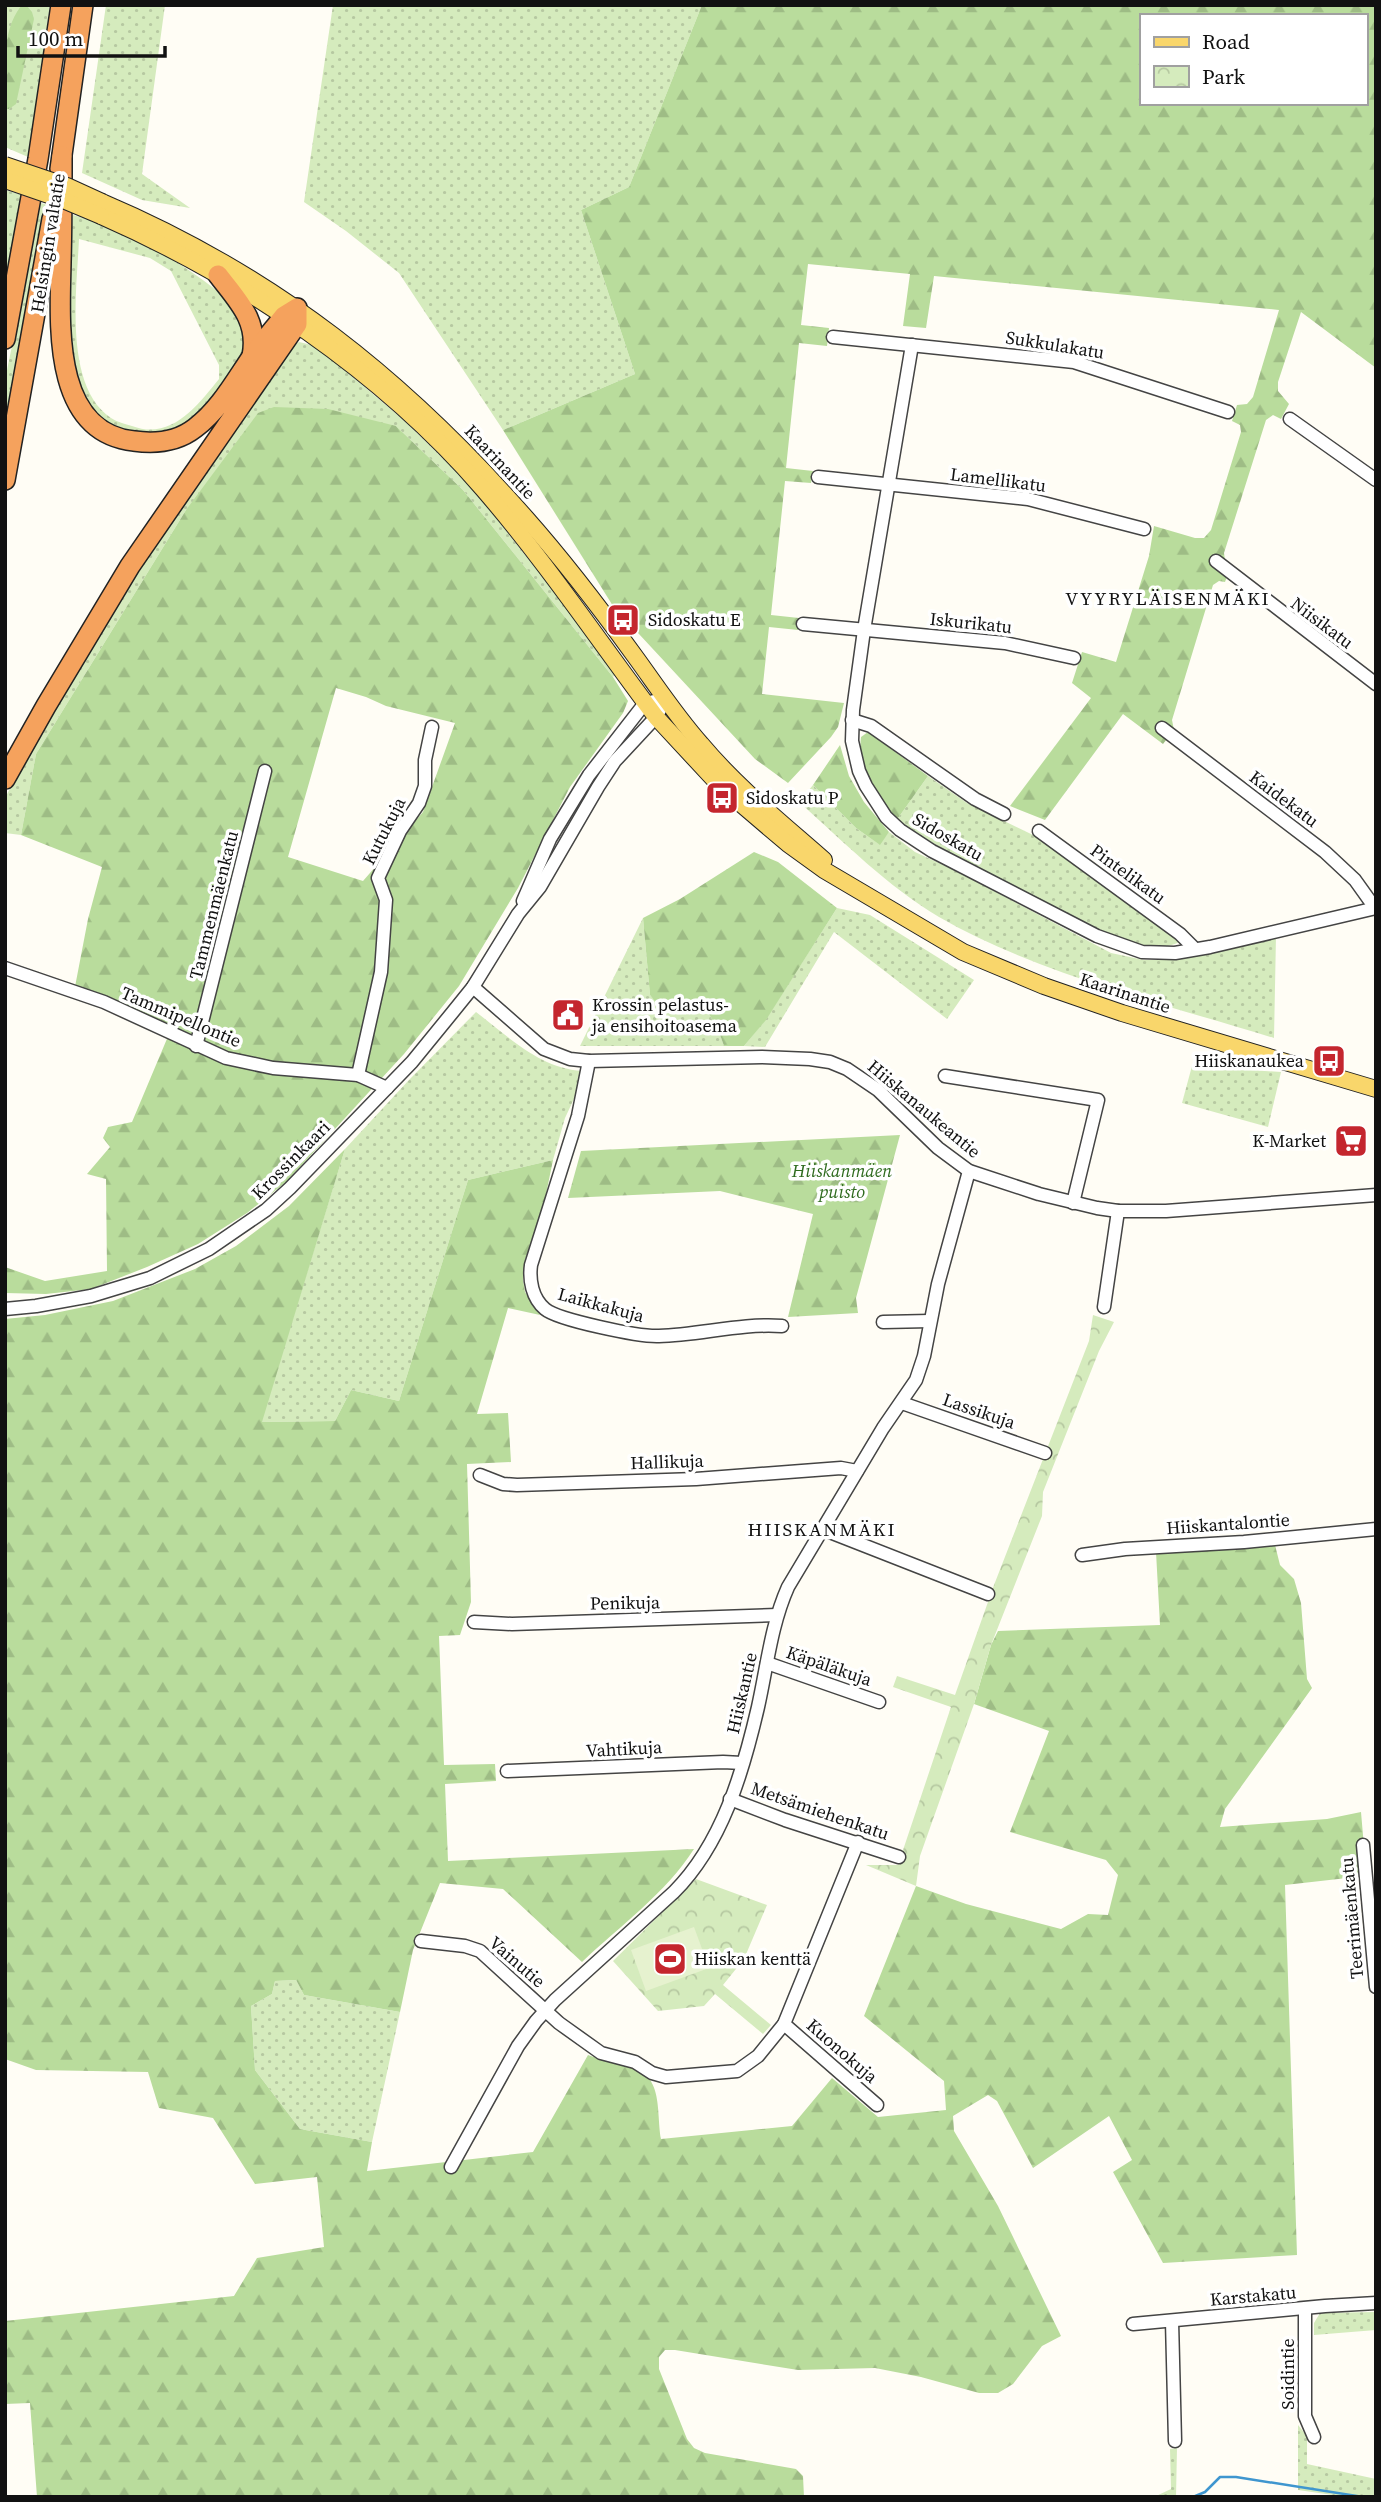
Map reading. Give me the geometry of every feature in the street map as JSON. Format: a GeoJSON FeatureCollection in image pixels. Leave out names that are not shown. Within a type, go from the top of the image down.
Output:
{"type":"FeatureCollection","features":[{"type":"Feature","properties":{"kind":"highway","name":"Helsingin valtatie"},"geometry":{"type":"LineString","coordinates":[[5,339],[38,159],[61,5]]}},
{"type":"Feature","properties":{"kind":"highway","name":"Helsingin valtatie"},"geometry":{"type":"LineString","coordinates":[[5,480],[62,156],[83,5]]}},
{"type":"Feature","properties":{"kind":"highway"},"geometry":{"type":"LineString","coordinates":[[62,156],[62,346],[67,379],[78,403],[94,424],[128,441],[144,443],[173,440],[186,434],[209,416],[251,358],[292,316]]}},
{"type":"Feature","properties":{"kind":"highway"},"geometry":{"type":"LineString","coordinates":[[218,275],[248,318],[255,341],[251,358]]}},
{"type":"Feature","properties":{"kind":"highway"},"geometry":{"type":"LineString","coordinates":[[5,779],[130,566],[292,316]]}},
{"type":"Feature","properties":{"kind":"main road","name":"Kaarinantie"},"geometry":{"type":"LineString","coordinates":[[5,164],[67,186],[175,251],[354,350],[403,391],[456,442],[559,557],[703,747],[831,865],[875,901]]}},
{"type":"Feature","properties":{"kind":"main road","name":"Kaarinantie"},"geometry":{"type":"LineString","coordinates":[[5,180],[139,218],[206,252],[347,361],[395,402],[481,487],[545,567],[656,717],[721,787],[766,827],[824,870],[963,952],[1044,986],[1122,1013],[1376,1089]]}},
{"type":"Feature","properties":{"kind":"street","name":"Sukkulakatu"},"geometry":{"type":"LineString","coordinates":[[833,337],[1074,362],[1228,412]]}},
{"type":"Feature","properties":{"kind":"street","name":"Sidoskatu"},"geometry":{"type":"LineString","coordinates":[[912,345],[887,485],[852,720],[855,756],[866,786],[886,817],[915,841],[1112,943],[1158,954],[1376,908]]}},
{"type":"Feature","properties":{"kind":"street"},"geometry":{"type":"LineString","coordinates":[[1290,419],[1376,480]]}},
{"type":"Feature","properties":{"kind":"street","name":"Lamellikatu"},"geometry":{"type":"LineString","coordinates":[[818,477],[1028,499],[1144,529]]}},
{"type":"Feature","properties":{"kind":"street","name":"Niisikatu"},"geometry":{"type":"LineString","coordinates":[[1216,561],[1376,684]]}},
{"type":"Feature","properties":{"kind":"street","name":"Iskurikatu"},"geometry":{"type":"LineString","coordinates":[[803,624],[1005,643],[1074,658]]}},
{"type":"Feature","properties":{"kind":"street"},"geometry":{"type":"LineString","coordinates":[[645,703],[665,699]]}},
{"type":"Feature","properties":{"kind":"street","name":"Krossinkaari"},"geometry":{"type":"LineString","coordinates":[[5,1309],[66,1301],[150,1278],[209,1249],[266,1210],[290,1188],[412,1062],[473,987],[519,914],[540,887],[597,787],[615,761],[656,717],[665,699]]}},
{"type":"Feature","properties":{"kind":"street","name":"Krossinkaari"},"geometry":{"type":"LineString","coordinates":[[519,914],[550,838],[589,775],[645,703]]}},
{"type":"Feature","properties":{"kind":"street"},"geometry":{"type":"LineString","coordinates":[[852,720],[871,726],[975,799],[1004,814]]}},
{"type":"Feature","properties":{"kind":"street","name":"Kutukuja"},"geometry":{"type":"LineString","coordinates":[[358,1075],[381,972],[386,924],[386,900],[378,878],[400,831],[419,803],[425,786],[425,760],[432,727]]}},
{"type":"Feature","properties":{"kind":"street","name":"Kaidekatu"},"geometry":{"type":"LineString","coordinates":[[1162,728],[1325,852],[1355,880],[1376,908]]}},
{"type":"Feature","properties":{"kind":"street","name":"Tammenmäenkatu"},"geometry":{"type":"LineString","coordinates":[[196,1046],[265,772]]}},
{"type":"Feature","properties":{"kind":"street","name":"Pintelikatu"},"geometry":{"type":"LineString","coordinates":[[1039,831],[1180,934],[1195,948]]}},
{"type":"Feature","properties":{"kind":"street","name":"Tammipellontie"},"geometry":{"type":"LineString","coordinates":[[5,968],[104,1002],[226,1058],[273,1068],[358,1075],[387,1088]]}},
{"type":"Feature","properties":{"kind":"street","name":"Hiiskanaukeantie"},"geometry":{"type":"LineString","coordinates":[[473,987],[544,1049],[563,1056],[589,1061],[762,1057],[830,1062],[847,1069],[878,1090],[938,1147],[969,1171],[1073,1203],[1118,1210],[1166,1211],[1376,1195]]}},
{"type":"Feature","properties":{"kind":"street","name":"Laikkakuja"},"geometry":{"type":"LineString","coordinates":[[589,1061],[578,1116],[531,1265],[530,1282],[539,1303],[557,1315],[647,1336],[782,1326]]}},
{"type":"Feature","properties":{"kind":"street"},"geometry":{"type":"LineString","coordinates":[[945,1076],[1098,1100],[1073,1203]]}},
{"type":"Feature","properties":{"kind":"street","name":"Hiiskantie"},"geometry":{"type":"LineString","coordinates":[[451,2166],[518,2046],[545,2010],[687,1879],[707,1850],[730,1799],[742,1763],[753,1726],[777,1615],[791,1581],[883,1428],[911,1391],[920,1368],[969,1171]]}},
{"type":"Feature","properties":{"kind":"street"},"geometry":{"type":"LineString","coordinates":[[1104,1307],[1118,1210]]}},
{"type":"Feature","properties":{"kind":"street"},"geometry":{"type":"LineString","coordinates":[[883,1322],[930,1321]]}},
{"type":"Feature","properties":{"kind":"street","name":"Lassikuja"},"geometry":{"type":"LineString","coordinates":[[902,1403],[1045,1453]]}},
{"type":"Feature","properties":{"kind":"street","name":"Hallikuja"},"geometry":{"type":"LineString","coordinates":[[480,1475],[503,1484],[517,1485],[696,1479],[841,1468],[857,1471]]}},
{"type":"Feature","properties":{"kind":"street"},"geometry":{"type":"LineString","coordinates":[[822,1529],[988,1594]]}},
{"type":"Feature","properties":{"kind":"street","name":"Hiiskantalontie"},"geometry":{"type":"LineString","coordinates":[[1082,1555],[1125,1549],[1376,1530]]}},
{"type":"Feature","properties":{"kind":"street","name":"Penikuja"},"geometry":{"type":"LineString","coordinates":[[474,1622],[512,1624],[777,1615]]}},
{"type":"Feature","properties":{"kind":"street","name":"Käpäläkuja"},"geometry":{"type":"LineString","coordinates":[[767,1663],[879,1702]]}},
{"type":"Feature","properties":{"kind":"street","name":"Vahtikuja"},"geometry":{"type":"LineString","coordinates":[[507,1772],[711,1762],[742,1763]]}},
{"type":"Feature","properties":{"kind":"street","name":"Metsämiehenkatu"},"geometry":{"type":"LineString","coordinates":[[730,1799],[899,1857]]}},
{"type":"Feature","properties":{"kind":"street","name":"Vainutie"},"geometry":{"type":"LineString","coordinates":[[421,1941],[473,1947],[480,1951],[573,2034],[601,2053],[635,2062],[652,2073],[673,2078],[729,2072],[744,2068],[758,2056],[784,2024],[858,1842]]}},
{"type":"Feature","properties":{"kind":"street","name":"Teerimäenkatu"},"geometry":{"type":"LineString","coordinates":[[1363,1846],[1376,1987]]}},
{"type":"Feature","properties":{"kind":"street","name":"Kuonokuja"},"geometry":{"type":"LineString","coordinates":[[784,2024],[877,2105]]}},
{"type":"Feature","properties":{"kind":"street","name":"Karstakatu"},"geometry":{"type":"LineString","coordinates":[[1133,2324],[1376,2304]]}},
{"type":"Feature","properties":{"kind":"street","name":"Soidintie"},"geometry":{"type":"LineString","coordinates":[[1305,2309],[1305,2416],[1314,2437]]}},
{"type":"Feature","properties":{"kind":"street"},"geometry":{"type":"LineString","coordinates":[[1172,2321],[1175,2441]]}},
{"type":"Feature","properties":{"kind":"green space"},"geometry":{"type":"Polygon","coordinates":[[[5,5],[50,5],[28,157],[5,147],[5,109],[10,109],[5,5]]]}},
{"type":"Feature","properties":{"kind":"green space"},"geometry":{"type":"Polygon","coordinates":[[[106,5],[165,5],[142,174],[190,208],[142,200],[82,173],[106,5]]]}},
{"type":"Feature","properties":{"kind":"green space"},"geometry":{"type":"Polygon","coordinates":[[[333,5],[702,5],[629,187],[581,210],[635,374],[503,430],[399,273],[304,202],[333,5]]]}},
{"type":"Feature","properties":{"kind":"green space"},"geometry":{"type":"Polygon","coordinates":[[[702,5],[1376,5],[1376,368],[1301,312],[1278,382],[1278,391],[1289,404],[1281,419],[1273,415],[1266,420],[1224,553],[1225,560],[1231,565],[1225,582],[1219,581],[1213,585],[1172,720],[1174,730],[1163,744],[1123,714],[1045,820],[1010,806],[1091,698],[1072,683],[1082,652],[1116,662],[1149,556],[1154,526],[1195,538],[1204,538],[1211,530],[1241,432],[1240,425],[1232,421],[1237,405],[1247,404],[1253,397],[1279,310],[934,276],[926,328],[903,326],[910,274],[808,264],[801,325],[829,328],[827,346],[799,343],[786,468],[813,471],[811,483],[785,481],[771,615],[799,618],[798,630],[769,627],[762,694],[844,703],[838,727],[831,737],[788,783],[755,759],[613,606],[503,430],[635,374],[581,210],[629,187],[702,5]]]}},
{"type":"Feature","properties":{"kind":"green space"},"geometry":{"type":"Polygon","coordinates":[[[21,6],[27,6],[34,19],[16,104],[5,109],[7,41],[14,17],[21,6]]]}},
{"type":"Feature","properties":{"kind":"green space"},"geometry":{"type":"Polygon","coordinates":[[[5,190],[22,195],[5,286],[5,190]]]}},
{"type":"Feature","properties":{"kind":"green space"},"geometry":{"type":"Polygon","coordinates":[[[41,203],[48,205],[5,436],[5,380],[41,203]]]}},
{"type":"Feature","properties":{"kind":"green space"},"geometry":{"type":"Polygon","coordinates":[[[73,215],[123,232],[161,253],[220,294],[242,319],[246,342],[240,365],[211,400],[179,430],[132,436],[101,419],[84,400],[74,371],[67,327],[67,282],[73,215]],[[79,239],[76,335],[85,383],[96,403],[111,418],[124,424],[159,429],[182,418],[202,400],[219,379],[219,365],[171,271],[150,258],[79,239]]]}},
{"type":"Feature","properties":{"kind":"green space"},"geometry":{"type":"Polygon","coordinates":[[[299,342],[312,345],[323,352],[406,422],[471,486],[617,672],[613,677],[463,490],[396,426],[186,510],[36,754],[21,835],[5,833],[5,798],[117,600],[291,347],[299,342]]]}},
{"type":"Feature","properties":{"kind":"green space"},"geometry":{"type":"Polygon","coordinates":[[[274,407],[328,409],[396,426],[463,490],[613,677],[628,701],[623,713],[570,787],[518,888],[459,986],[404,1054],[286,1182],[247,1213],[198,1244],[147,1267],[91,1289],[46,1294],[5,1293],[5,1267],[45,1281],[107,1271],[106,1179],[87,1174],[110,1147],[103,1138],[108,1127],[132,1122],[169,1034],[74,992],[88,919],[102,867],[21,835],[36,754],[186,510],[258,413],[274,407]],[[336,688],[288,857],[363,881],[423,812],[455,723],[386,706],[336,688]]]}},
{"type":"Feature","properties":{"kind":"green space"},"geometry":{"type":"Polygon","coordinates":[[[868,732],[928,776],[896,821],[875,793],[865,772],[861,737],[868,732]]]}},
{"type":"Feature","properties":{"kind":"green space"},"geometry":{"type":"Polygon","coordinates":[[[840,745],[849,776],[864,802],[889,832],[880,845],[856,828],[813,785],[840,745]]]}},
{"type":"Feature","properties":{"kind":"green space"},"geometry":{"type":"Polygon","coordinates":[[[928,776],[967,803],[1031,834],[1179,942],[1160,947],[1146,946],[1104,933],[967,862],[896,821],[928,776]]]}},
{"type":"Feature","properties":{"kind":"green space"},"geometry":{"type":"Polygon","coordinates":[[[813,785],[856,828],[879,844],[889,832],[915,852],[1111,953],[1144,960],[1171,960],[1276,936],[1274,1038],[1059,971],[977,937],[939,917],[884,878],[799,802],[813,785]]]}},
{"type":"Feature","properties":{"kind":"green space"},"geometry":{"type":"Polygon","coordinates":[[[754,852],[778,862],[837,908],[766,1020],[744,1046],[724,1046],[714,1022],[701,1007],[683,1001],[657,1004],[650,995],[643,918],[680,899],[754,852]]]}},
{"type":"Feature","properties":{"kind":"green space"},"geometry":{"type":"Polygon","coordinates":[[[837,908],[870,915],[974,980],[947,1019],[834,932],[765,1047],[744,1046],[766,1019],[837,908]]]}},
{"type":"Feature","properties":{"kind":"green space"},"geometry":{"type":"Polygon","coordinates":[[[643,918],[650,995],[658,1004],[684,1001],[702,1007],[714,1022],[724,1046],[580,1046],[643,918]]]}},
{"type":"Feature","properties":{"kind":"green space"},"geometry":{"type":"Polygon","coordinates":[[[476,1012],[538,1058],[566,1069],[582,1071],[580,1086],[565,1118],[553,1160],[468,1180],[399,1401],[351,1390],[335,1421],[261,1422],[345,1149],[476,1012]]]}},
{"type":"Feature","properties":{"kind":"green space"},"geometry":{"type":"Polygon","coordinates":[[[1192,1066],[1281,1072],[1268,1127],[1182,1103],[1192,1066]]]}},
{"type":"Feature","properties":{"kind":"green space","name":"Hiiskanmäen puisto"},"geometry":{"type":"Polygon","coordinates":[[[900,1135],[856,1298],[858,1313],[788,1317],[813,1214],[720,1191],[568,1198],[581,1151],[900,1135]]]}},
{"type":"Feature","properties":{"kind":"green space"},"geometry":{"type":"Polygon","coordinates":[[[345,1149],[262,1422],[335,1421],[351,1390],[399,1401],[468,1180],[553,1160],[544,1204],[525,1260],[523,1280],[525,1292],[540,1315],[508,1308],[477,1414],[508,1413],[511,1462],[467,1464],[471,1602],[460,1635],[439,1636],[444,1765],[495,1764],[496,1781],[445,1784],[448,1861],[694,1849],[656,1895],[582,1962],[503,1889],[440,1883],[413,1950],[400,2012],[304,1995],[296,1980],[275,1981],[272,1994],[251,2006],[255,2070],[300,2129],[372,2142],[367,2171],[533,2152],[588,2055],[627,2064],[647,2076],[656,2094],[661,2139],[792,2126],[832,2078],[878,2117],[946,2110],[944,2081],[864,2016],[916,1886],[966,1904],[1061,1929],[1088,1914],[1108,1915],[1118,1875],[1106,1860],[1010,1832],[1049,1731],[974,1704],[991,1645],[998,1631],[1160,1625],[1156,1552],[1275,1545],[1280,1565],[1294,1579],[1301,1603],[1307,1679],[1312,1688],[1225,1809],[1220,1827],[1327,1819],[1361,1812],[1366,1870],[1347,1878],[1285,1885],[1297,2255],[1163,2263],[1113,2172],[1132,2160],[1109,2116],[1033,2168],[997,2101],[988,2095],[953,2116],[954,2131],[998,2206],[1061,2336],[1042,2346],[1013,2384],[998,2393],[979,2393],[875,2368],[798,2370],[675,2350],[665,2350],[659,2357],[659,2369],[687,2439],[694,2448],[705,2453],[796,2469],[803,2476],[804,2497],[37,2497],[30,2403],[5,2404],[5,2321],[234,2296],[257,2258],[324,2247],[317,2177],[255,2184],[213,2118],[159,2108],[148,2072],[36,2070],[5,2059],[5,1319],[45,1315],[113,1301],[195,1269],[236,1246],[289,1206],[345,1149]]]}},
{"type":"Feature","properties":{"kind":"green space"},"geometry":{"type":"Polygon","coordinates":[[[1093,1315],[1114,1322],[1099,1351],[1043,1492],[1042,1516],[991,1645],[974,1704],[920,1856],[916,1886],[866,1865],[898,1865],[951,1707],[893,1687],[897,1676],[955,1695],[994,1585],[1089,1341],[1093,1315]]]}},
{"type":"Feature","properties":{"kind":"green space"},"geometry":{"type":"Polygon","coordinates":[[[696,1879],[767,1905],[744,1959],[723,1985],[771,2025],[763,2034],[715,1994],[704,2006],[658,2011],[613,1961],[696,1879]]]}},
{"type":"Feature","properties":{"kind":"green space","name":"Hiiskan kenttä"},"geometry":{"type":"Polygon","coordinates":[[[694,1927],[709,1968],[646,1991],[631,1950],[694,1927]]]}},
{"type":"Feature","properties":{"kind":"green space"},"geometry":{"type":"Polygon","coordinates":[[[296,1980],[304,1995],[400,2012],[372,2142],[300,2129],[255,2070],[251,2006],[272,1994],[275,1981],[296,1980]]]}},
{"type":"Feature","properties":{"kind":"green space"},"geometry":{"type":"Polygon","coordinates":[[[1376,2312],[1376,2330],[1314,2335],[1314,2323],[1320,2313],[1376,2312]]]}},
{"type":"Feature","properties":{"kind":"green space"},"geometry":{"type":"Polygon","coordinates":[[[1298,2425],[1307,2436],[1307,2464],[1376,2479],[1376,2497],[1347,2497],[1298,2490],[1298,2425]]]}},
{"type":"Feature","properties":{"kind":"green space"},"geometry":{"type":"Polygon","coordinates":[[[1177,2448],[1176,2497],[1154,2497],[1171,2489],[1170,2449],[1177,2448]]]}},
{"type":"Feature","properties":{"kind":"waterway"},"geometry":{"type":"LineString","coordinates":[[1193,2497],[1205,2492],[1220,2477],[1236,2477],[1363,2497]]}},
{"type":"Feature","properties":{"kind":"place","name":"Sidoskatu E"},"geometry":{"type":"Point","coordinates":[623,620]}},
{"type":"Feature","properties":{"kind":"place","name":"Sidoskatu P"},"geometry":{"type":"Point","coordinates":[722,798]}},
{"type":"Feature","properties":{"kind":"place","name":"Krossin pelastus- ja ensihoitoasema"},"geometry":{"type":"Point","coordinates":[568,1015]}},
{"type":"Feature","properties":{"kind":"place","name":"Hiiskanaukea"},"geometry":{"type":"Point","coordinates":[1329,1061]}},
{"type":"Feature","properties":{"kind":"place","name":"K-Market"},"geometry":{"type":"Point","coordinates":[1351,1141]}},
{"type":"Feature","properties":{"kind":"place","name":"Hiiskan kenttä"},"geometry":{"type":"Point","coordinates":[670,1959]}},
{"type":"Feature","properties":{"kind":"district","name":"VYYRYLÄISENMÄKI"},"geometry":{"type":"Point","coordinates":[1168,598]}},
{"type":"Feature","properties":{"kind":"district","name":"HIISKANMÄKI"},"geometry":{"type":"Point","coordinates":[822,1529]}}]}
